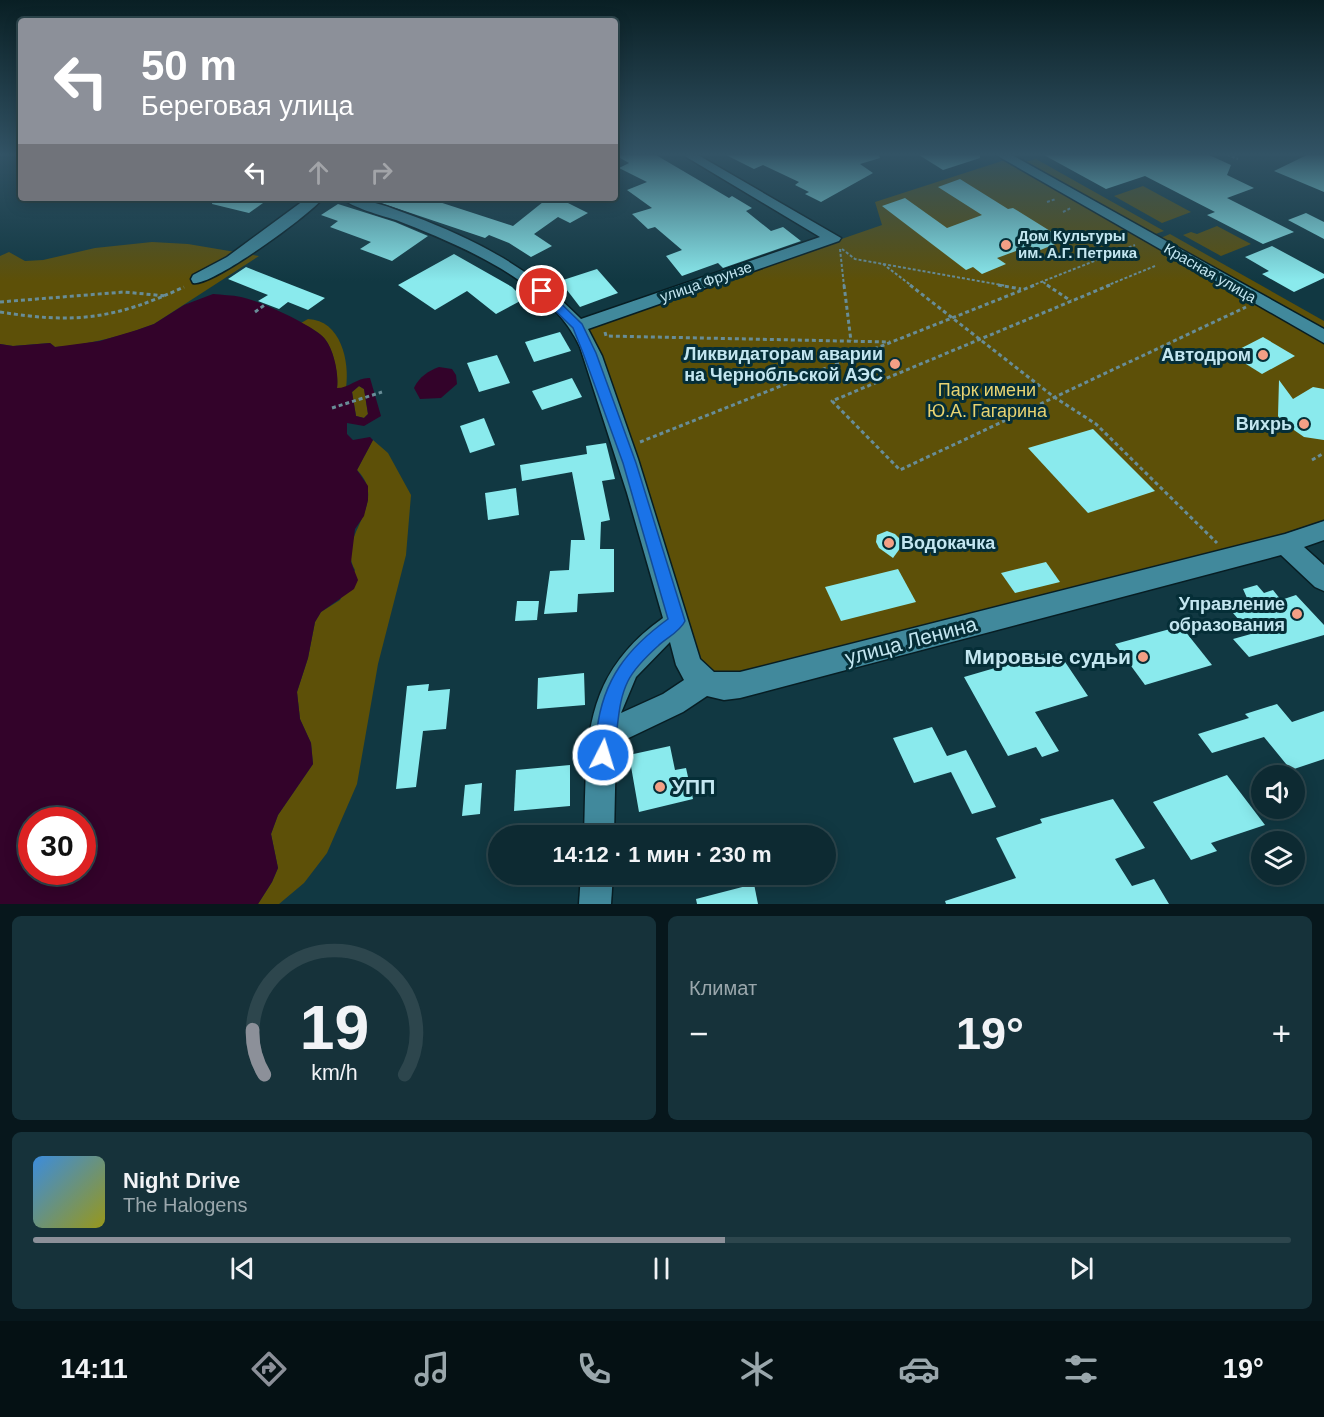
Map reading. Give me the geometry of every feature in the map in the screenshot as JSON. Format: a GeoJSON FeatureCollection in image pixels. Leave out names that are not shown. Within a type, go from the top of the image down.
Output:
{"type":"FeatureCollection","features":[{"type":"Feature","properties":{"kind":"street"},"geometry":{"type":"LineString","coordinates":[[759,197],[836,243]]}},
{"type":"Feature","properties":{"kind":"street","name":"Красная улица"},"geometry":{"type":"LineString","coordinates":[[1077,197],[1324,338]]}},
{"type":"Feature","properties":{"kind":"street"},"geometry":{"type":"LineString","coordinates":[[199,279],[233,260],[312,201]]}},
{"type":"Feature","properties":{"kind":"street"},"geometry":{"type":"LineString","coordinates":[[357,201],[445,233],[483,251],[526,279],[578,326],[624,448],[690,665],[704,683],[673,703],[604,735]]}},
{"type":"Feature","properties":{"kind":"street","name":"улица Фрунзе"},"geometry":{"type":"LineString","coordinates":[[578,326],[836,243]]}},
{"type":"Feature","properties":{"kind":"street","name":"улица Ленина"},"geometry":{"type":"LineString","coordinates":[[704,683],[714,687],[740,685],[1285,544],[1324,530]]}},
{"type":"Feature","properties":{"kind":"street"},"geometry":{"type":"LineString","coordinates":[[1285,544],[1324,580]]}},
{"type":"Feature","properties":{"kind":"street"},"geometry":{"type":"LineString","coordinates":[[600,825],[604,735],[612,696],[621,675],[651,640],[677,621]]}},
{"type":"Feature","properties":{"kind":"street"},"geometry":{"type":"LineString","coordinates":[[595,904],[596,885]]}},
{"type":"Feature","properties":{"kind":"path"},"geometry":{"type":"LineString","coordinates":[[624,448],[1150,239]]}},
{"type":"Feature","properties":{"kind":"path"},"geometry":{"type":"LineString","coordinates":[[836,243],[850,341]]}},
{"type":"Feature","properties":{"kind":"path"},"geometry":{"type":"LineString","coordinates":[[855,259],[1023,290]]}},
{"type":"Feature","properties":{"kind":"path"},"geometry":{"type":"LineString","coordinates":[[883,264],[1054,398],[1096,424],[1232,558]]}},
{"type":"Feature","properties":{"kind":"path"},"geometry":{"type":"LineString","coordinates":[[1155,266],[832,400],[900,470],[1260,301]]}},
{"type":"Feature","properties":{"kind":"path"},"geometry":{"type":"LineString","coordinates":[[0,312],[43,319],[91,320],[125,313],[199,279]]}},
{"type":"Feature","properties":{"kind":"path"},"geometry":{"type":"LineString","coordinates":[[1043,282],[1071,301]]}},
{"type":"Feature","properties":{"kind":"path"},"geometry":{"type":"LineString","coordinates":[[0,302],[124,292],[166,296]]}},
{"type":"Feature","properties":{"kind":"path"},"geometry":{"type":"LineString","coordinates":[[255,312],[266,304]]}},
{"type":"Feature","properties":{"kind":"path"},"geometry":{"type":"LineString","coordinates":[[606,336],[892,342]]}},
{"type":"Feature","properties":{"kind":"path"},"geometry":{"type":"LineString","coordinates":[[332,408],[382,392]]}},
{"type":"Feature","properties":{"kind":"path"},"geometry":{"type":"LineString","coordinates":[[1312,460],[1324,453]]}},
{"type":"Feature","properties":{"kind":"green space","name":"Парк имени Ю.А. Гагарина"},"geometry":{"type":"Polygon","coordinates":[[[890,197],[1070,197],[1324,343],[1324,520],[1277,536],[738,675],[716,675],[699,663],[587,327],[882,225],[875,202],[890,197]]]}},
{"type":"Feature","properties":{"kind":"green space"},"geometry":{"type":"Polygon","coordinates":[[[1082,197],[1104,197],[1164,231],[1150,236],[1082,197]]]}},
{"type":"Feature","properties":{"kind":"green space"},"geometry":{"type":"Polygon","coordinates":[[[1116,197],[1164,197],[1191,212],[1162,223],[1116,197]]]}},
{"type":"Feature","properties":{"kind":"green space"},"geometry":{"type":"Polygon","coordinates":[[[1217,226],[1251,244],[1221,256],[1183,235],[1191,232],[1197,234],[1217,226]]]}},
{"type":"Feature","properties":{"kind":"green space"},"geometry":{"type":"Polygon","coordinates":[[[1170,234],[1324,321],[1324,335],[1156,240],[1170,234]]]}},
{"type":"Feature","properties":{"kind":"green space"},"geometry":{"type":"Polygon","coordinates":[[[152,242],[188,244],[259,256],[154,324],[105,339],[67,346],[55,347],[50,343],[13,346],[0,344],[0,256],[9,252],[25,261],[43,260],[95,248],[152,242]]]}},
{"type":"Feature","properties":{"kind":"green space"},"geometry":{"type":"Polygon","coordinates":[[[308,319],[319,321],[336,334],[344,355],[346,388],[337,389],[336,369],[330,347],[321,335],[301,323],[308,319]]]}},
{"type":"Feature","properties":{"kind":"green space"},"geometry":{"type":"Polygon","coordinates":[[[359,386],[364,389],[368,414],[364,418],[356,416],[352,392],[359,386]]]}},
{"type":"Feature","properties":{"kind":"green space"},"geometry":{"type":"Polygon","coordinates":[[[373,440],[388,453],[411,495],[406,555],[378,664],[357,784],[327,853],[304,883],[279,904],[258,904],[278,868],[271,834],[278,815],[313,764],[311,743],[300,719],[297,692],[308,658],[315,622],[321,612],[340,600],[355,570],[351,557],[352,545],[366,508],[368,495],[366,483],[357,470],[373,440]]]}},
{"type":"Feature","properties":{"kind":"shaded area"},"geometry":{"type":"Polygon","coordinates":[[[213,294],[249,299],[286,314],[310,327],[325,339],[335,363],[337,388],[370,378],[381,416],[364,426],[347,423],[347,434],[353,440],[370,437],[373,440],[357,470],[368,486],[368,500],[364,516],[355,529],[351,562],[358,580],[354,589],[321,612],[315,622],[308,658],[297,692],[300,719],[311,743],[313,764],[278,815],[271,834],[278,868],[258,904],[0,904],[0,344],[13,346],[50,343],[55,347],[100,341],[154,324],[184,305],[213,294]],[[359,386],[352,392],[356,416],[364,418],[368,414],[364,389],[359,386]]]}},
{"type":"Feature","properties":{"kind":"shaded area"},"geometry":{"type":"Polygon","coordinates":[[[439,367],[452,369],[456,375],[457,384],[441,398],[420,399],[414,388],[416,384],[424,375],[439,367]]]}},
{"type":"Feature","properties":{"kind":"building"},"geometry":{"type":"Polygon","coordinates":[[[637,197],[734,197],[752,208],[746,211],[771,231],[783,227],[801,241],[723,268],[718,263],[682,276],[666,256],[682,250],[655,227],[648,229],[632,214],[652,208],[637,197]]]}},
{"type":"Feature","properties":{"kind":"building"},"geometry":{"type":"Polygon","coordinates":[[[811,197],[830,197],[821,202],[811,197]]]}},
{"type":"Feature","properties":{"kind":"building"},"geometry":{"type":"Polygon","coordinates":[[[954,197],[989,197],[1008,209],[1013,208],[1055,234],[1050,236],[1060,242],[1038,251],[1030,246],[997,258],[1006,264],[982,274],[973,267],[966,270],[882,206],[905,198],[947,228],[982,215],[954,197]]]}},
{"type":"Feature","properties":{"kind":"building"},"geometry":{"type":"Polygon","coordinates":[[[1186,197],[1229,197],[1227,198],[1294,232],[1263,244],[1207,215],[1215,212],[1186,197]]]}},
{"type":"Feature","properties":{"kind":"building"},"geometry":{"type":"Polygon","coordinates":[[[212,201],[266,201],[249,213],[212,204],[212,201]]]}},
{"type":"Feature","properties":{"kind":"building"},"geometry":{"type":"Polygon","coordinates":[[[375,201],[436,201],[513,226],[544,201],[564,201],[588,213],[570,223],[558,217],[534,234],[552,246],[531,257],[509,243],[489,235],[485,238],[375,201]]]}},
{"type":"Feature","properties":{"kind":"building"},"geometry":{"type":"Polygon","coordinates":[[[338,204],[395,222],[428,236],[392,261],[360,249],[371,242],[330,227],[338,221],[321,215],[338,204]]]}},
{"type":"Feature","properties":{"kind":"building"},"geometry":{"type":"Polygon","coordinates":[[[1306,213],[1324,222],[1324,239],[1288,220],[1306,213]]]}},
{"type":"Feature","properties":{"kind":"building"},"geometry":{"type":"Polygon","coordinates":[[[1272,246],[1324,274],[1324,278],[1294,292],[1262,274],[1269,271],[1245,257],[1272,246]]]}},
{"type":"Feature","properties":{"kind":"building"},"geometry":{"type":"Polygon","coordinates":[[[454,254],[512,287],[524,299],[496,314],[467,291],[435,310],[398,285],[454,254]]]}},
{"type":"Feature","properties":{"kind":"building"},"geometry":{"type":"Polygon","coordinates":[[[246,267],[325,298],[308,310],[288,302],[279,309],[258,301],[268,295],[228,279],[246,267]]]}},
{"type":"Feature","properties":{"kind":"building"},"geometry":{"type":"Polygon","coordinates":[[[597,269],[618,293],[580,307],[560,281],[597,269]]]}},
{"type":"Feature","properties":{"kind":"building"},"geometry":{"type":"Polygon","coordinates":[[[560,332],[571,351],[534,362],[525,342],[560,332]]]}},
{"type":"Feature","properties":{"kind":"building","name":"Автодром"},"geometry":{"type":"Polygon","coordinates":[[[1263,337],[1295,356],[1262,374],[1230,354],[1263,337]]]}},
{"type":"Feature","properties":{"kind":"building"},"geometry":{"type":"Polygon","coordinates":[[[497,355],[510,383],[479,392],[467,363],[497,355]]]}},
{"type":"Feature","properties":{"kind":"building"},"geometry":{"type":"Polygon","coordinates":[[[572,378],[582,397],[542,410],[532,391],[572,378]]]}},
{"type":"Feature","properties":{"kind":"building"},"geometry":{"type":"Polygon","coordinates":[[[1279,380],[1293,399],[1313,387],[1324,389],[1324,440],[1304,437],[1281,421],[1278,416],[1279,380]]]}},
{"type":"Feature","properties":{"kind":"building"},"geometry":{"type":"Polygon","coordinates":[[[484,418],[495,445],[470,453],[460,426],[484,418]]]}},
{"type":"Feature","properties":{"kind":"building"},"geometry":{"type":"Polygon","coordinates":[[[1093,429],[1155,491],[1088,513],[1028,448],[1093,429]]]}},
{"type":"Feature","properties":{"kind":"building"},"geometry":{"type":"Polygon","coordinates":[[[606,443],[615,479],[602,481],[610,520],[601,522],[600,549],[614,549],[614,592],[578,594],[577,612],[544,614],[550,571],[569,570],[571,540],[585,540],[572,472],[522,481],[520,465],[587,454],[586,446],[606,443]]]}},
{"type":"Feature","properties":{"kind":"building"},"geometry":{"type":"Polygon","coordinates":[[[516,488],[519,515],[488,520],[485,493],[516,488]]]}},
{"type":"Feature","properties":{"kind":"building","name":"Водокачка"},"geometry":{"type":"Polygon","coordinates":[[[887,531],[895,534],[901,540],[901,547],[893,558],[879,548],[876,542],[877,535],[887,531]]]}},
{"type":"Feature","properties":{"kind":"building"},"geometry":{"type":"Polygon","coordinates":[[[1046,562],[1060,582],[1015,593],[1001,573],[1046,562]]]}},
{"type":"Feature","properties":{"kind":"building"},"geometry":{"type":"Polygon","coordinates":[[[898,569],[916,602],[841,621],[825,587],[898,569]]]}},
{"type":"Feature","properties":{"kind":"building"},"geometry":{"type":"Polygon","coordinates":[[[1257,585],[1264,593],[1273,590],[1281,600],[1296,595],[1324,625],[1324,635],[1249,657],[1233,639],[1251,634],[1233,613],[1248,609],[1240,600],[1247,598],[1243,589],[1257,585]]]}},
{"type":"Feature","properties":{"kind":"building"},"geometry":{"type":"Polygon","coordinates":[[[517,601],[539,601],[537,620],[515,621],[517,601]]]}},
{"type":"Feature","properties":{"kind":"building"},"geometry":{"type":"Polygon","coordinates":[[[1181,626],[1212,665],[1145,685],[1115,644],[1181,626]]]}},
{"type":"Feature","properties":{"kind":"building"},"geometry":{"type":"Polygon","coordinates":[[[1057,650],[1088,696],[1035,712],[1059,751],[1042,757],[1036,747],[1008,756],[964,677],[1057,650]]]}},
{"type":"Feature","properties":{"kind":"building"},"geometry":{"type":"Polygon","coordinates":[[[584,673],[585,705],[537,709],[538,678],[584,673]]]}},
{"type":"Feature","properties":{"kind":"building"},"geometry":{"type":"Polygon","coordinates":[[[429,684],[428,691],[450,689],[446,729],[423,731],[416,787],[396,789],[407,686],[429,684]]]}},
{"type":"Feature","properties":{"kind":"building"},"geometry":{"type":"Polygon","coordinates":[[[1277,704],[1292,722],[1324,711],[1324,759],[1305,765],[1287,765],[1264,737],[1212,753],[1198,734],[1249,718],[1245,714],[1277,704]]]}},
{"type":"Feature","properties":{"kind":"building"},"geometry":{"type":"Polygon","coordinates":[[[932,727],[947,756],[966,750],[996,807],[972,814],[951,772],[914,783],[893,738],[932,727]]]}},
{"type":"Feature","properties":{"kind":"building"},"geometry":{"type":"Polygon","coordinates":[[[670,746],[675,770],[686,768],[693,799],[639,812],[629,755],[670,746]]]}},
{"type":"Feature","properties":{"kind":"building"},"geometry":{"type":"Polygon","coordinates":[[[570,765],[570,806],[514,811],[516,770],[570,765]]]}},
{"type":"Feature","properties":{"kind":"building"},"geometry":{"type":"Polygon","coordinates":[[[1227,775],[1251,807],[1251,819],[1260,819],[1265,825],[1211,843],[1217,851],[1191,860],[1153,802],[1227,775]]]}},
{"type":"Feature","properties":{"kind":"building"},"geometry":{"type":"Polygon","coordinates":[[[482,783],[480,814],[462,816],[465,785],[482,783]]]}},
{"type":"Feature","properties":{"kind":"building"},"geometry":{"type":"Polygon","coordinates":[[[1113,799],[1145,848],[1115,859],[1132,886],[1154,879],[1169,904],[946,904],[945,901],[1016,878],[996,838],[1042,823],[1040,819],[1113,799]]]}},
{"type":"Feature","properties":{"kind":"building"},"geometry":{"type":"Polygon","coordinates":[[[754,885],[758,904],[697,904],[696,899],[754,885]]]}},
{"type":"Feature","properties":{"kind":"place","name":"Дом Культуры им. А.Г. Петрика"},"geometry":{"type":"Point","coordinates":[1006,245]}},
{"type":"Feature","properties":{"kind":"place","name":"Автодром"},"geometry":{"type":"Point","coordinates":[1263,355]}},
{"type":"Feature","properties":{"kind":"place","name":"Ликвидаторам аварии на Чернобльской АЭС"},"geometry":{"type":"Point","coordinates":[895,364]}},
{"type":"Feature","properties":{"kind":"place","name":"Вихрь"},"geometry":{"type":"Point","coordinates":[1304,424]}},
{"type":"Feature","properties":{"kind":"place","name":"Водокачка"},"geometry":{"type":"Point","coordinates":[889,543]}},
{"type":"Feature","properties":{"kind":"place","name":"Управление образования"},"geometry":{"type":"Point","coordinates":[1297,614]}},
{"type":"Feature","properties":{"kind":"place","name":"Мировые судьи"},"geometry":{"type":"Point","coordinates":[1143,657]}},
{"type":"Feature","properties":{"kind":"place","name":"УПП"},"geometry":{"type":"Point","coordinates":[660,787]}},
{"type":"Feature","properties":{"kind":"route"},"geometry":{"type":"LineString","coordinates":[[542,291],[578,326],[590,353],[630,463],[677,621],[651,640],[621,675],[612,696],[604,735],[603,755]]}}]}
